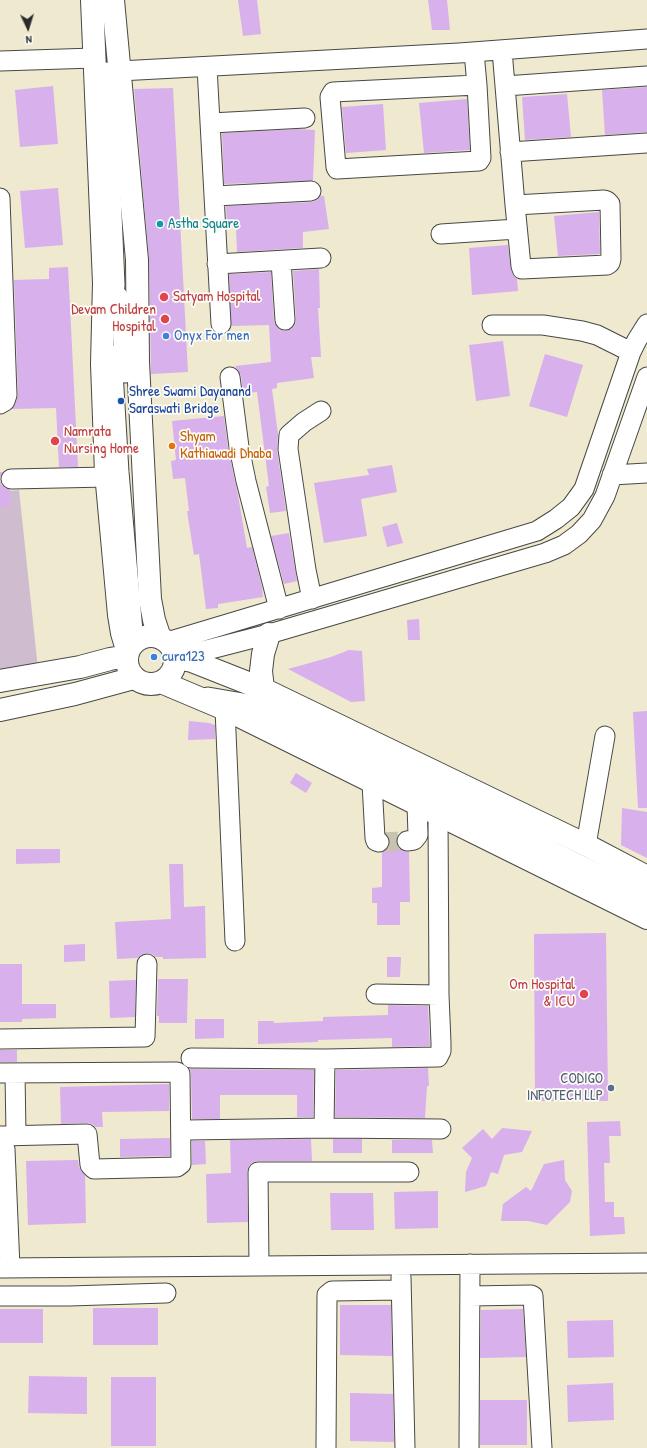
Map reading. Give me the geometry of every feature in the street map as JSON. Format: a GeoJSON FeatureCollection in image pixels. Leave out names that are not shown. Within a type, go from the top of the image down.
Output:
{"type":"FeatureCollection","features":[{"type":"Feature","properties":{"kind":"main road"},"geometry":{"type":"LineString","coordinates":[[92,0],[137,260],[139,370],[150,599],[154,620],[151,648],[128,669],[134,678],[146,684],[161,682],[168,678],[172,671],[151,648]]}},
{"type":"Feature","properties":{"kind":"main road"},"geometry":{"type":"LineString","coordinates":[[113,0],[104,68],[104,283],[102,364],[107,477],[119,615],[122,633],[151,648],[192,660],[263,689],[586,845],[647,877]]}},
{"type":"Feature","properties":{"kind":"main road"},"geometry":{"type":"LineString","coordinates":[[263,689],[261,671],[263,654],[269,634]]}},
{"type":"Feature","properties":{"kind":"main road"},"geometry":{"type":"LineString","coordinates":[[0,681],[80,667],[151,648]]}},
{"type":"Feature","properties":{"kind":"main road"},"geometry":{"type":"LineString","coordinates":[[0,710],[83,692],[134,678]]}},
{"type":"Feature","properties":{"kind":"main road"},"geometry":{"type":"LineString","coordinates":[[161,682],[225,709],[647,918]]}},
{"type":"Feature","properties":{"kind":"street"},"geometry":{"type":"LineString","coordinates":[[0,61],[104,68],[208,67],[474,52],[647,39]]}},
{"type":"Feature","properties":{"kind":"street"},"geometry":{"type":"LineString","coordinates":[[502,50],[520,266],[522,269],[607,265],[610,263],[610,204],[607,201],[515,205]]}},
{"type":"Feature","properties":{"kind":"street"},"geometry":{"type":"LineString","coordinates":[[474,52],[481,158],[479,161],[337,169],[335,166],[330,96],[333,92],[476,85]]}},
{"type":"Feature","properties":{"kind":"street"},"geometry":{"type":"LineString","coordinates":[[208,67],[221,324]]}},
{"type":"Feature","properties":{"kind":"street"},"geometry":{"type":"LineString","coordinates":[[104,68],[115,285],[112,306],[112,363],[119,470],[151,648]]}},
{"type":"Feature","properties":{"kind":"street"},"geometry":{"type":"LineString","coordinates":[[504,86],[647,76]]}},
{"type":"Feature","properties":{"kind":"street"},"geometry":{"type":"LineString","coordinates":[[210,123],[305,118]]}},
{"type":"Feature","properties":{"kind":"street"},"geometry":{"type":"LineString","coordinates":[[510,152],[647,142]]}},
{"type":"Feature","properties":{"kind":"street"},"geometry":{"type":"LineString","coordinates":[[215,196],[311,191]]}},
{"type":"Feature","properties":{"kind":"street"},"geometry":{"type":"LineString","coordinates":[[0,198],[1,278],[7,395],[5,401],[0,404]]}},
{"type":"Feature","properties":{"kind":"street"},"geometry":{"type":"LineString","coordinates":[[441,234],[517,229]]}},
{"type":"Feature","properties":{"kind":"street"},"geometry":{"type":"LineString","coordinates":[[218,264],[321,258]]}},
{"type":"Feature","properties":{"kind":"street"},"geometry":{"type":"LineString","coordinates":[[281,261],[284,320]]}},
{"type":"Feature","properties":{"kind":"street"},"geometry":{"type":"LineString","coordinates":[[151,648],[537,531],[556,519],[571,507],[584,489],[631,352],[647,324]]}},
{"type":"Feature","properties":{"kind":"street"},"geometry":{"type":"LineString","coordinates":[[492,325],[542,325],[582,332],[597,335],[631,352]]}},
{"type":"Feature","properties":{"kind":"street"},"geometry":{"type":"LineString","coordinates":[[230,377],[242,460],[279,609]]}},
{"type":"Feature","properties":{"kind":"street"},"geometry":{"type":"LineString","coordinates":[[151,648],[203,651],[353,610],[545,553],[564,544],[579,534],[592,520],[605,496],[647,377]]}},
{"type":"Feature","properties":{"kind":"street"},"geometry":{"type":"LineString","coordinates":[[312,599],[306,570],[288,450],[289,435],[304,422],[321,411]]}},
{"type":"Feature","properties":{"kind":"street"},"geometry":{"type":"LineString","coordinates":[[612,475],[647,473]]}},
{"type":"Feature","properties":{"kind":"street"},"geometry":{"type":"LineString","coordinates":[[11,479],[107,477]]}},
{"type":"Feature","properties":{"kind":"street"},"geometry":{"type":"LineString","coordinates":[[347,588],[353,610]]}},
{"type":"Feature","properties":{"kind":"street"},"geometry":{"type":"LineString","coordinates":[[201,664],[270,711],[647,898]]}},
{"type":"Feature","properties":{"kind":"street"},"geometry":{"type":"LineString","coordinates":[[193,695],[249,704],[270,711]]}},
{"type":"Feature","properties":{"kind":"street"},"geometry":{"type":"LineString","coordinates":[[225,709],[235,941]]}},
{"type":"Feature","properties":{"kind":"street"},"geometry":{"type":"LineString","coordinates":[[586,845],[604,736]]}},
{"type":"Feature","properties":{"kind":"street"},"geometry":{"type":"LineString","coordinates":[[372,783],[375,838],[376,842],[379,842]]}},
{"type":"Feature","properties":{"kind":"street"},"geometry":{"type":"LineString","coordinates":[[407,841],[414,840],[418,835],[417,805]]}},
{"type":"Feature","properties":{"kind":"street"},"geometry":{"type":"LineString","coordinates":[[190,1058],[325,1059],[438,1057],[441,1051],[439,995],[438,815]]}},
{"type":"Feature","properties":{"kind":"street"},"geometry":{"type":"LineString","coordinates":[[0,1039],[145,1037],[147,964]]}},
{"type":"Feature","properties":{"kind":"street"},"geometry":{"type":"LineString","coordinates":[[376,994],[439,995]]}},
{"type":"Feature","properties":{"kind":"street"},"geometry":{"type":"LineString","coordinates":[[324,1128],[325,1059]]}},
{"type":"Feature","properties":{"kind":"street"},"geometry":{"type":"LineString","coordinates":[[7,1140],[87,1134],[90,1165],[94,1169],[177,1167],[181,1164],[180,1074],[176,1072],[8,1073],[5,1268],[647,1263]]}},
{"type":"Feature","properties":{"kind":"street"},"geometry":{"type":"LineString","coordinates":[[187,1130],[324,1128],[440,1129]]}},
{"type":"Feature","properties":{"kind":"street"},"geometry":{"type":"LineString","coordinates":[[259,1266],[258,1172],[409,1172]]}},
{"type":"Feature","properties":{"kind":"street"},"geometry":{"type":"LineString","coordinates":[[469,1448],[470,1264]]}},
{"type":"Feature","properties":{"kind":"street"},"geometry":{"type":"LineString","coordinates":[[402,1265],[401,1290],[405,1448]]}},
{"type":"Feature","properties":{"kind":"street"},"geometry":{"type":"LineString","coordinates":[[68,1268],[69,1296]]}},
{"type":"Feature","properties":{"kind":"street"},"geometry":{"type":"LineString","coordinates":[[326,1448],[327,1296],[332,1291],[401,1290]]}},
{"type":"Feature","properties":{"kind":"street"},"geometry":{"type":"LineString","coordinates":[[0,1296],[69,1296],[166,1293]]}},
{"type":"Feature","properties":{"kind":"street"},"geometry":{"type":"LineString","coordinates":[[470,1296],[533,1296],[542,1448]]}},
{"type":"Feature","properties":{"kind":"shaded area"},"geometry":{"type":"Polygon","coordinates":[[[19,490],[38,669],[0,675],[0,492],[19,490]]]}},
{"type":"Feature","properties":{"kind":"building"},"geometry":{"type":"Polygon","coordinates":[[[238,0],[257,0],[261,34],[243,36],[238,0]]]}},
{"type":"Feature","properties":{"kind":"building"},"geometry":{"type":"Polygon","coordinates":[[[428,0],[447,0],[450,30],[432,30],[428,0]]]}},
{"type":"Feature","properties":{"kind":"building"},"geometry":{"type":"Polygon","coordinates":[[[53,86],[58,144],[20,147],[15,90],[53,86]]]}},
{"type":"Feature","properties":{"kind":"building"},"geometry":{"type":"Polygon","coordinates":[[[647,87],[647,132],[605,135],[602,90],[647,87]]]}},
{"type":"Feature","properties":{"kind":"building","name":"Astha Square"},"geometry":{"type":"Polygon","coordinates":[[[173,88],[188,372],[151,374],[149,259],[134,89],[173,88]]]}},
{"type":"Feature","properties":{"kind":"building"},"geometry":{"type":"Polygon","coordinates":[[[567,94],[571,137],[525,140],[522,97],[567,94]]]}},
{"type":"Feature","properties":{"kind":"building"},"geometry":{"type":"Polygon","coordinates":[[[467,99],[470,150],[424,153],[419,103],[467,99]]]}},
{"type":"Feature","properties":{"kind":"building"},"geometry":{"type":"Polygon","coordinates":[[[383,104],[386,150],[346,153],[342,107],[383,104]]]}},
{"type":"Feature","properties":{"kind":"building"},"geometry":{"type":"Polygon","coordinates":[[[297,129],[315,130],[313,181],[224,184],[222,133],[297,129]]]}},
{"type":"Feature","properties":{"kind":"building"},"geometry":{"type":"Polygon","coordinates":[[[58,188],[63,245],[25,248],[20,191],[58,188]]]}},
{"type":"Feature","properties":{"kind":"building"},"geometry":{"type":"Polygon","coordinates":[[[321,196],[324,196],[329,229],[303,232],[303,248],[237,252],[236,227],[227,228],[226,206],[312,202],[321,196]]]}},
{"type":"Feature","properties":{"kind":"building"},"geometry":{"type":"Polygon","coordinates":[[[599,212],[600,254],[558,256],[554,216],[599,212]]]}},
{"type":"Feature","properties":{"kind":"building"},"geometry":{"type":"Polygon","coordinates":[[[508,245],[511,269],[512,273],[517,279],[518,291],[472,295],[469,248],[508,245]]]}},
{"type":"Feature","properties":{"kind":"building"},"geometry":{"type":"Polygon","coordinates":[[[68,267],[78,467],[59,467],[56,408],[12,409],[18,395],[14,280],[49,279],[49,268],[68,267]]]}},
{"type":"Feature","properties":{"kind":"building"},"geometry":{"type":"Polygon","coordinates":[[[319,269],[320,308],[318,308],[321,357],[311,357],[314,378],[277,383],[277,388],[272,389],[278,434],[277,450],[286,511],[270,513],[266,487],[269,486],[257,392],[243,393],[241,375],[235,366],[271,362],[269,325],[231,326],[229,274],[271,272],[274,321],[280,330],[285,331],[291,329],[295,325],[296,320],[293,271],[319,269]]]}},
{"type":"Feature","properties":{"kind":"building"},"geometry":{"type":"Polygon","coordinates":[[[503,341],[510,396],[476,401],[469,345],[503,341]]]}},
{"type":"Feature","properties":{"kind":"building"},"geometry":{"type":"Polygon","coordinates":[[[545,354],[583,365],[567,417],[529,406],[545,354]]]}},
{"type":"Feature","properties":{"kind":"building"},"geometry":{"type":"Polygon","coordinates":[[[224,416],[228,448],[247,548],[252,547],[263,597],[218,604],[218,608],[206,609],[199,554],[194,555],[187,511],[189,511],[185,478],[173,479],[171,461],[176,460],[172,421],[224,416]]]}},
{"type":"Feature","properties":{"kind":"building"},"geometry":{"type":"Polygon","coordinates":[[[392,465],[397,492],[361,499],[367,536],[324,543],[314,483],[369,475],[367,469],[392,465]]]}},
{"type":"Feature","properties":{"kind":"building"},"geometry":{"type":"Polygon","coordinates":[[[0,472],[3,472],[0,479],[0,472]]]}},
{"type":"Feature","properties":{"kind":"building"},"geometry":{"type":"Polygon","coordinates":[[[0,479],[1,484],[10,490],[10,507],[0,507],[0,479]]]}},
{"type":"Feature","properties":{"kind":"building"},"geometry":{"type":"Polygon","coordinates":[[[397,523],[403,543],[387,547],[382,527],[397,523]]]}},
{"type":"Feature","properties":{"kind":"building"},"geometry":{"type":"Polygon","coordinates":[[[289,533],[297,581],[284,584],[271,536],[289,533]]]}},
{"type":"Feature","properties":{"kind":"building"},"geometry":{"type":"Polygon","coordinates":[[[419,619],[420,640],[408,640],[407,620],[419,619]]]}},
{"type":"Feature","properties":{"kind":"building"},"geometry":{"type":"Polygon","coordinates":[[[349,650],[362,651],[365,701],[351,702],[288,669],[331,657],[349,650]]]}},
{"type":"Feature","properties":{"kind":"building"},"geometry":{"type":"Polygon","coordinates":[[[647,711],[647,808],[638,808],[633,712],[647,711]]]}},
{"type":"Feature","properties":{"kind":"building"},"geometry":{"type":"Polygon","coordinates":[[[189,721],[215,725],[215,739],[188,740],[189,721]]]}},
{"type":"Feature","properties":{"kind":"building"},"geometry":{"type":"Polygon","coordinates":[[[296,773],[312,783],[306,793],[290,783],[296,773]]]}},
{"type":"Feature","properties":{"kind":"building"},"geometry":{"type":"Polygon","coordinates":[[[622,808],[647,812],[647,858],[621,845],[622,808]]]}},
{"type":"Feature","properties":{"kind":"building"},"geometry":{"type":"Polygon","coordinates":[[[396,843],[403,851],[409,852],[410,902],[400,902],[400,925],[377,925],[377,903],[372,903],[372,888],[382,887],[382,852],[387,850],[390,844],[396,843]]]}},
{"type":"Feature","properties":{"kind":"building"},"geometry":{"type":"Polygon","coordinates":[[[16,849],[60,849],[60,863],[16,864],[16,849]]]}},
{"type":"Feature","properties":{"kind":"building"},"geometry":{"type":"Polygon","coordinates":[[[169,864],[183,864],[184,907],[205,906],[206,958],[163,959],[163,957],[156,957],[147,953],[138,958],[117,959],[115,922],[171,919],[169,864]]]}},
{"type":"Feature","properties":{"kind":"building"},"geometry":{"type":"Polygon","coordinates":[[[606,933],[608,1101],[535,1101],[534,934],[606,933]]]}},
{"type":"Feature","properties":{"kind":"building"},"geometry":{"type":"Polygon","coordinates":[[[85,944],[85,961],[64,962],[64,945],[85,944]]]}},
{"type":"Feature","properties":{"kind":"building"},"geometry":{"type":"Polygon","coordinates":[[[387,957],[401,957],[400,977],[387,977],[387,957]]]}},
{"type":"Feature","properties":{"kind":"building"},"geometry":{"type":"Polygon","coordinates":[[[0,964],[22,964],[22,1004],[56,1004],[56,1018],[22,1019],[22,1022],[0,1022],[0,964]]]}},
{"type":"Feature","properties":{"kind":"building"},"geometry":{"type":"Polygon","coordinates":[[[158,979],[188,979],[187,1023],[159,1023],[159,1016],[157,1016],[158,979]]]}},
{"type":"Feature","properties":{"kind":"building"},"geometry":{"type":"Polygon","coordinates":[[[136,980],[135,1017],[110,1018],[109,981],[136,980]]]}},
{"type":"Feature","properties":{"kind":"building"},"geometry":{"type":"Polygon","coordinates":[[[388,1005],[428,1006],[430,1046],[392,1047],[392,1038],[318,1040],[318,1042],[258,1044],[258,1021],[274,1021],[274,1023],[323,1021],[323,1017],[388,1015],[388,1005]]]}},
{"type":"Feature","properties":{"kind":"building"},"geometry":{"type":"Polygon","coordinates":[[[195,1019],[224,1019],[224,1038],[195,1039],[195,1019]]]}},
{"type":"Feature","properties":{"kind":"building"},"geometry":{"type":"Polygon","coordinates":[[[0,1050],[17,1050],[17,1062],[0,1062],[0,1050]]]}},
{"type":"Feature","properties":{"kind":"building"},"geometry":{"type":"Polygon","coordinates":[[[428,1068],[429,1086],[427,1086],[425,1118],[335,1117],[336,1070],[428,1068]]]}},
{"type":"Feature","properties":{"kind":"building"},"geometry":{"type":"Polygon","coordinates":[[[190,1069],[314,1070],[313,1117],[297,1117],[297,1095],[220,1095],[220,1119],[192,1119],[190,1069]]]}},
{"type":"Feature","properties":{"kind":"building"},"geometry":{"type":"Polygon","coordinates":[[[169,1084],[169,1111],[102,1112],[103,1127],[96,1127],[87,1123],[61,1124],[60,1087],[169,1084]]]}},
{"type":"Feature","properties":{"kind":"building"},"geometry":{"type":"Polygon","coordinates":[[[620,1121],[621,1136],[609,1136],[610,1163],[604,1163],[605,1202],[614,1202],[614,1217],[624,1217],[625,1234],[590,1236],[587,1122],[620,1121]]]}},
{"type":"Feature","properties":{"kind":"building"},"geometry":{"type":"Polygon","coordinates":[[[502,1128],[532,1131],[522,1152],[504,1155],[498,1174],[491,1172],[486,1186],[465,1192],[466,1172],[472,1158],[462,1148],[483,1129],[492,1139],[502,1128]]]}},
{"type":"Feature","properties":{"kind":"building"},"geometry":{"type":"Polygon","coordinates":[[[170,1138],[170,1156],[120,1157],[120,1139],[170,1138]]]}},
{"type":"Feature","properties":{"kind":"building"},"geometry":{"type":"Polygon","coordinates":[[[311,1139],[312,1161],[258,1161],[253,1162],[249,1166],[247,1172],[248,1222],[207,1223],[206,1174],[231,1173],[230,1140],[311,1139]]]}},
{"type":"Feature","properties":{"kind":"building"},"geometry":{"type":"Polygon","coordinates":[[[333,1139],[362,1139],[362,1153],[333,1153],[333,1139]]]}},
{"type":"Feature","properties":{"kind":"building"},"geometry":{"type":"Polygon","coordinates":[[[392,1140],[432,1140],[433,1153],[392,1153],[392,1140]]]}},
{"type":"Feature","properties":{"kind":"building"},"geometry":{"type":"Polygon","coordinates":[[[192,1141],[205,1141],[206,1164],[192,1165],[192,1141]]]}},
{"type":"Feature","properties":{"kind":"building"},"geometry":{"type":"Polygon","coordinates":[[[78,1160],[79,1167],[85,1175],[86,1223],[28,1225],[26,1161],[78,1160]]]}},
{"type":"Feature","properties":{"kind":"building"},"geometry":{"type":"Polygon","coordinates":[[[564,1160],[565,1180],[572,1191],[570,1202],[547,1225],[528,1221],[501,1221],[503,1204],[526,1187],[531,1191],[544,1164],[564,1160]]]}},
{"type":"Feature","properties":{"kind":"building"},"geometry":{"type":"Polygon","coordinates":[[[438,1191],[438,1228],[395,1229],[394,1192],[438,1191]]]}},
{"type":"Feature","properties":{"kind":"building"},"geometry":{"type":"Polygon","coordinates":[[[330,1193],[373,1193],[374,1230],[331,1230],[330,1193]]]}},
{"type":"Feature","properties":{"kind":"building"},"geometry":{"type":"Polygon","coordinates":[[[340,1305],[391,1305],[392,1356],[340,1355],[340,1305]]]}},
{"type":"Feature","properties":{"kind":"building"},"geometry":{"type":"Polygon","coordinates":[[[93,1308],[158,1308],[158,1345],[93,1345],[93,1308]]]}},
{"type":"Feature","properties":{"kind":"building"},"geometry":{"type":"Polygon","coordinates":[[[0,1309],[43,1309],[43,1343],[0,1343],[0,1309]]]}},
{"type":"Feature","properties":{"kind":"building"},"geometry":{"type":"Polygon","coordinates":[[[523,1309],[526,1357],[480,1358],[481,1310],[523,1309]]]}},
{"type":"Feature","properties":{"kind":"building"},"geometry":{"type":"Polygon","coordinates":[[[613,1320],[614,1357],[568,1358],[567,1321],[613,1320]]]}},
{"type":"Feature","properties":{"kind":"building"},"geometry":{"type":"Polygon","coordinates":[[[29,1376],[87,1377],[87,1414],[28,1413],[29,1376]]]}},
{"type":"Feature","properties":{"kind":"building"},"geometry":{"type":"Polygon","coordinates":[[[111,1377],[156,1377],[156,1446],[111,1446],[111,1377]]]}},
{"type":"Feature","properties":{"kind":"building"},"geometry":{"type":"Polygon","coordinates":[[[613,1383],[614,1420],[568,1422],[567,1385],[613,1383]]]}},
{"type":"Feature","properties":{"kind":"building"},"geometry":{"type":"Polygon","coordinates":[[[350,1393],[393,1394],[394,1442],[350,1441],[350,1393]]]}},
{"type":"Feature","properties":{"kind":"building"},"geometry":{"type":"Polygon","coordinates":[[[480,1400],[527,1400],[527,1445],[480,1445],[480,1400]]]}},
{"type":"Feature","properties":{"kind":"tunnel"},"geometry":{"type":"LineString","coordinates":[[379,842],[407,841]]}},
{"type":"Feature","properties":{"kind":"place","name":"Astha Square"},"geometry":{"type":"Point","coordinates":[160,224]}},
{"type":"Feature","properties":{"kind":"place","name":"Satyam Hospital"},"geometry":{"type":"Point","coordinates":[164,297]}},
{"type":"Feature","properties":{"kind":"place","name":"Devam Children Hospital"},"geometry":{"type":"Point","coordinates":[165,319]}},
{"type":"Feature","properties":{"kind":"place","name":"Onyx For men"},"geometry":{"type":"Point","coordinates":[166,336]}},
{"type":"Feature","properties":{"kind":"place","name":"Shree Swami Dayanand Saraswati Bridge"},"geometry":{"type":"Point","coordinates":[121,401]}},
{"type":"Feature","properties":{"kind":"place","name":"Namrata Nursing Home"},"geometry":{"type":"Point","coordinates":[55,441]}},
{"type":"Feature","properties":{"kind":"place","name":"Shyam Kathiawadi Dhaba"},"geometry":{"type":"Point","coordinates":[172,446]}},
{"type":"Feature","properties":{"kind":"place","name":"cura123"},"geometry":{"type":"Point","coordinates":[154,657]}},
{"type":"Feature","properties":{"kind":"place","name":"Om Hospital & ICU"},"geometry":{"type":"Point","coordinates":[584,994]}},
{"type":"Feature","properties":{"kind":"place","name":"CODIGO INFOTECH LLP"},"geometry":{"type":"Point","coordinates":[611,1088]}}]}
